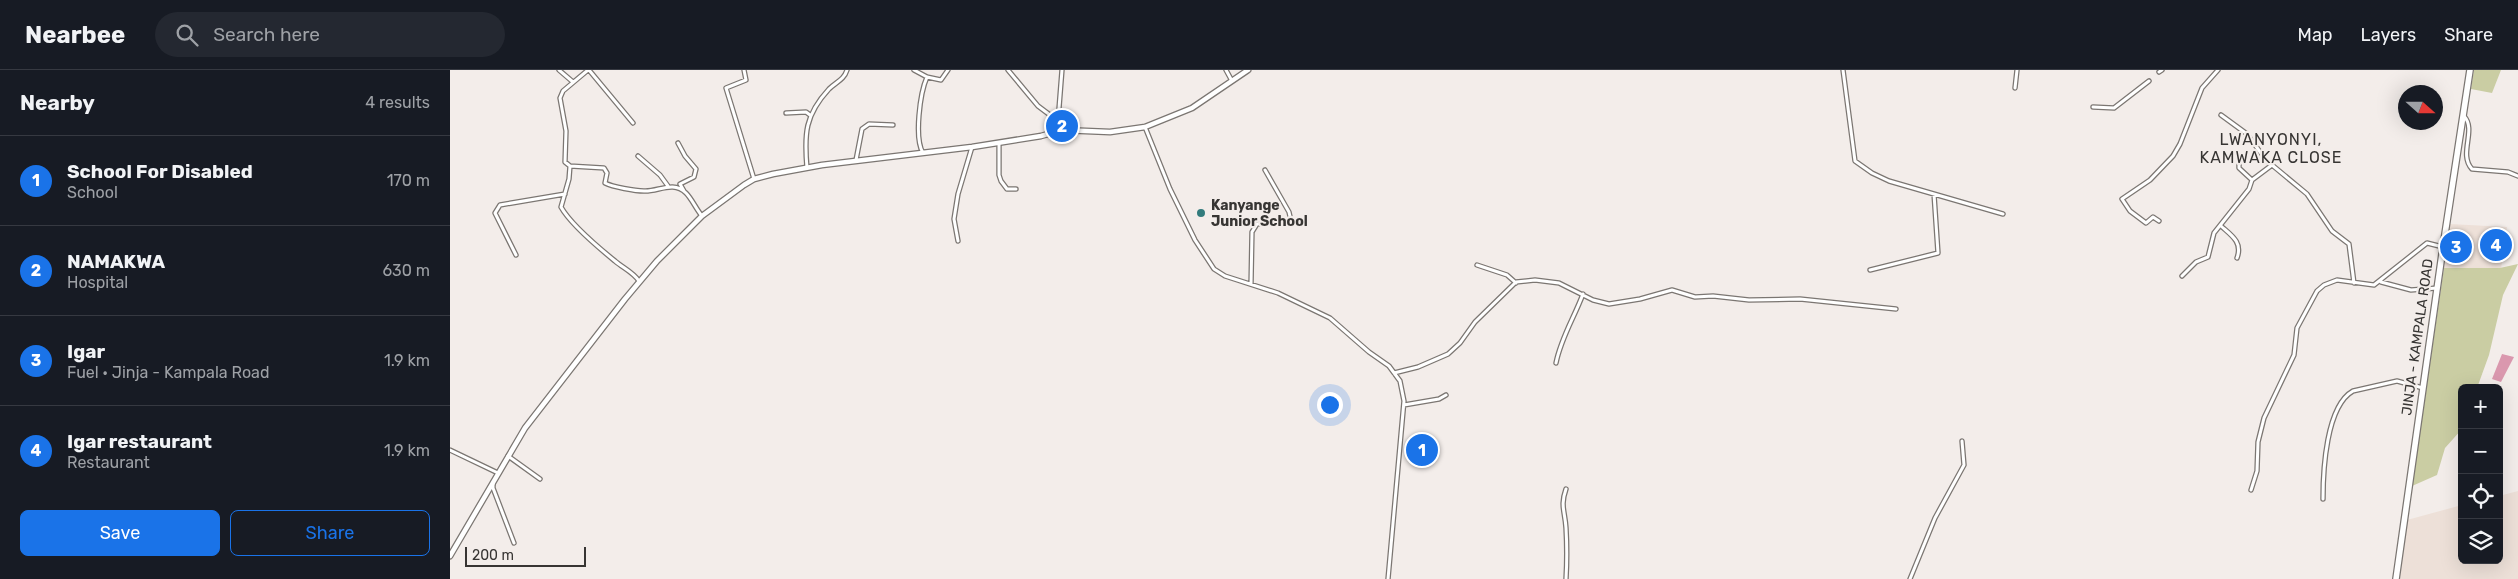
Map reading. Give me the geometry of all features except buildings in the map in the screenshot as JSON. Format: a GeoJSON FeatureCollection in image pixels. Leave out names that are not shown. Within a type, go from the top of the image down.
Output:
{"type":"FeatureCollection","features":[{"type":"Feature","properties":{"kind":"highway","name":"JINJA - KAMPALA ROAD"},"geometry":{"type":"LineString","coordinates":[[2396,579],[2470,70]]}},
{"type":"Feature","properties":{"kind":"street"},"geometry":{"type":"LineString","coordinates":[[559,70],[573,82]]}},
{"type":"Feature","properties":{"kind":"street"},"geometry":{"type":"LineString","coordinates":[[633,123],[588,70],[563,91],[559,102],[566,131],[565,162],[570,166],[604,168],[607,172],[605,183],[614,187],[643,191],[669,187],[684,191]]}},
{"type":"Feature","properties":{"kind":"street"},"geometry":{"type":"LineString","coordinates":[[744,70],[746,80],[726,88],[754,179]]}},
{"type":"Feature","properties":{"kind":"street"},"geometry":{"type":"LineString","coordinates":[[807,168],[806,143],[810,115],[825,94],[843,78],[847,70]]}},
{"type":"Feature","properties":{"kind":"street"},"geometry":{"type":"LineString","coordinates":[[914,70],[927,77],[941,80],[948,70]]}},
{"type":"Feature","properties":{"kind":"street"},"geometry":{"type":"LineString","coordinates":[[1008,70],[1038,106],[1058,121]]}},
{"type":"Feature","properties":{"kind":"street"},"geometry":{"type":"LineString","coordinates":[[1062,70],[1058,121],[1062,130]]}},
{"type":"Feature","properties":{"kind":"street"},"geometry":{"type":"LineString","coordinates":[[1226,70],[1232,82]]}},
{"type":"Feature","properties":{"kind":"street"},"geometry":{"type":"LineString","coordinates":[[450,556],[508,455],[544,402],[639,281],[702,216],[724,198],[754,179],[807,168],[999,142],[1062,130],[1110,132],[1145,128],[1192,108],[1248,70]]}},
{"type":"Feature","properties":{"kind":"street"},"geometry":{"type":"LineString","coordinates":[[1843,70],[1854,160],[1872,174],[2003,214]]}},
{"type":"Feature","properties":{"kind":"street"},"geometry":{"type":"LineString","coordinates":[[2015,88],[2018,70]]}},
{"type":"Feature","properties":{"kind":"street"},"geometry":{"type":"LineString","coordinates":[[2159,221],[2153,217],[2146,224],[2130,211],[2122,199],[2150,180],[2173,156],[2180,144],[2202,88],[2218,70]]}},
{"type":"Feature","properties":{"kind":"street"},"geometry":{"type":"LineString","coordinates":[[923,153],[918,145],[918,136],[922,89],[927,77]]}},
{"type":"Feature","properties":{"kind":"street"},"geometry":{"type":"LineString","coordinates":[[2093,107],[2114,108],[2149,81]]}},
{"type":"Feature","properties":{"kind":"street"},"geometry":{"type":"LineString","coordinates":[[786,113],[806,112],[810,115]]}},
{"type":"Feature","properties":{"kind":"street"},"geometry":{"type":"LineString","coordinates":[[2221,116],[2248,134],[2260,154],[2272,166],[2287,175],[2307,194],[2332,231],[2349,244],[2354,282]]}},
{"type":"Feature","properties":{"kind":"street"},"geometry":{"type":"LineString","coordinates":[[2464,116],[2469,124],[2466,154],[2469,166],[2475,170],[2501,171],[2518,176]]}},
{"type":"Feature","properties":{"kind":"street"},"geometry":{"type":"LineString","coordinates":[[856,161],[862,128],[869,124],[893,125]]}},
{"type":"Feature","properties":{"kind":"street"},"geometry":{"type":"LineString","coordinates":[[1145,128],[1170,189],[1204,256],[1220,274],[1278,293],[1322,314],[1385,363],[1394,373],[1402,387],[1404,405],[1388,579]]}},
{"type":"Feature","properties":{"kind":"street"},"geometry":{"type":"LineString","coordinates":[[678,142],[685,156],[696,169],[694,177],[680,184],[702,216]]}},
{"type":"Feature","properties":{"kind":"street"},"geometry":{"type":"LineString","coordinates":[[999,142],[1001,181],[1007,189],[1016,189]]}},
{"type":"Feature","properties":{"kind":"street"},"geometry":{"type":"LineString","coordinates":[[958,241],[954,219],[958,195],[972,146]]}},
{"type":"Feature","properties":{"kind":"street"},"geometry":{"type":"LineString","coordinates":[[638,156],[660,175],[669,187]]}},
{"type":"Feature","properties":{"kind":"street"},"geometry":{"type":"LineString","coordinates":[[2239,165],[2239,168],[2252,180]]}},
{"type":"Feature","properties":{"kind":"street"},"geometry":{"type":"LineString","coordinates":[[570,166],[569,179],[562,204],[563,210],[592,240],[639,281]]}},
{"type":"Feature","properties":{"kind":"street"},"geometry":{"type":"LineString","coordinates":[[2182,276],[2196,262],[2208,257],[2214,232],[2221,226],[2249,189],[2252,180],[2272,166]]}},
{"type":"Feature","properties":{"kind":"street"},"geometry":{"type":"LineString","coordinates":[[1251,284],[1252,232],[1257,224],[1291,221],[1289,212],[1265,170]]}},
{"type":"Feature","properties":{"kind":"street"},"geometry":{"type":"LineString","coordinates":[[516,254],[495,213],[500,205],[565,194]]}},
{"type":"Feature","properties":{"kind":"street"},"geometry":{"type":"LineString","coordinates":[[1870,270],[1938,253],[1934,194]]}},
{"type":"Feature","properties":{"kind":"street"},"geometry":{"type":"LineString","coordinates":[[2221,226],[2235,237],[2238,244],[2237,258]]}},
{"type":"Feature","properties":{"kind":"street"},"geometry":{"type":"LineString","coordinates":[[2251,490],[2257,471],[2258,442],[2264,418],[2294,355],[2297,328],[2317,291],[2324,284],[2337,280],[2374,285],[2427,243],[2443,247]]}},
{"type":"Feature","properties":{"kind":"street"},"geometry":{"type":"LineString","coordinates":[[1478,265],[1507,275],[1516,283]]}},
{"type":"Feature","properties":{"kind":"street"},"geometry":{"type":"LineString","coordinates":[[1394,373],[1418,367],[1448,354],[1460,343],[1475,322],[1516,283],[1525,280],[1563,284],[1601,303],[1609,304],[1640,299],[1672,290],[1695,297],[1713,296],[1750,300],[1800,299],[1896,309]]}},
{"type":"Feature","properties":{"kind":"street"},"geometry":{"type":"LineString","coordinates":[[2380,282],[2411,290],[2437,288]]}},
{"type":"Feature","properties":{"kind":"street"},"geometry":{"type":"LineString","coordinates":[[1556,364],[1563,335],[1573,321],[1583,294]]}},
{"type":"Feature","properties":{"kind":"street"},"geometry":{"type":"LineString","coordinates":[[2323,499],[2325,454],[2338,410],[2347,394],[2353,390],[2397,381],[2423,388]]}},
{"type":"Feature","properties":{"kind":"street"},"geometry":{"type":"LineString","coordinates":[[1404,405],[1439,399],[1446,395]]}},
{"type":"Feature","properties":{"kind":"street"},"geometry":{"type":"LineString","coordinates":[[1910,579],[1935,518],[1964,464],[1962,440]]}},
{"type":"Feature","properties":{"kind":"street"},"geometry":{"type":"LineString","coordinates":[[450,450],[499,473]]}},
{"type":"Feature","properties":{"kind":"street"},"geometry":{"type":"LineString","coordinates":[[508,455],[540,478]]}},
{"type":"Feature","properties":{"kind":"street"},"geometry":{"type":"LineString","coordinates":[[493,481],[493,488],[514,543]]}},
{"type":"Feature","properties":{"kind":"street"},"geometry":{"type":"LineString","coordinates":[[1566,489],[1561,506],[1565,519],[1568,550],[1566,579]]}},
{"type":"Feature","properties":{"kind":"shaded area"},"geometry":{"type":"Polygon","coordinates":[[[2450,224],[2507,227],[2501,269],[2444,268],[2450,224]]]}},
{"type":"Feature","properties":{"kind":"shaded area"},"geometry":{"type":"Polygon","coordinates":[[[2502,354],[2514,357],[2501,382],[2492,379],[2502,354]]]}},
{"type":"Feature","properties":{"kind":"shaded area"},"geometry":{"type":"Polygon","coordinates":[[[2518,491],[2518,579],[2399,579],[2407,520],[2458,506],[2458,564],[2503,564],[2503,495],[2518,491]]]}},
{"type":"Feature","properties":{"kind":"green space"},"geometry":{"type":"Polygon","coordinates":[[[2474,70],[2501,70],[2492,93],[2471,89],[2474,70]]]}},
{"type":"Feature","properties":{"kind":"green space"},"geometry":{"type":"Polygon","coordinates":[[[2518,264],[2503,295],[2489,355],[2478,384],[2458,384],[2458,433],[2445,448],[2437,475],[2412,486],[2444,268],[2500,268],[2518,264]]]}},
{"type":"Feature","properties":{"kind":"place","name":"NAMAKWA"},"geometry":{"type":"Point","coordinates":[1062,126]}},
{"type":"Feature","properties":{"kind":"place","name":"Kanyange Junior School"},"geometry":{"type":"Point","coordinates":[1201,213]}},
{"type":"Feature","properties":{"kind":"place","name":"Igar restaurant"},"geometry":{"type":"Point","coordinates":[2496,245]}},
{"type":"Feature","properties":{"kind":"place","name":"Igar"},"geometry":{"type":"Point","coordinates":[2456,247]}},
{"type":"Feature","properties":{"kind":"place","name":"School For Disabled"},"geometry":{"type":"Point","coordinates":[1422,450]}},
{"type":"Feature","properties":{"kind":"district","name":"LWANYONYI, KAMWAKA CLOSE"},"geometry":{"type":"Point","coordinates":[2271,148]}}]}
